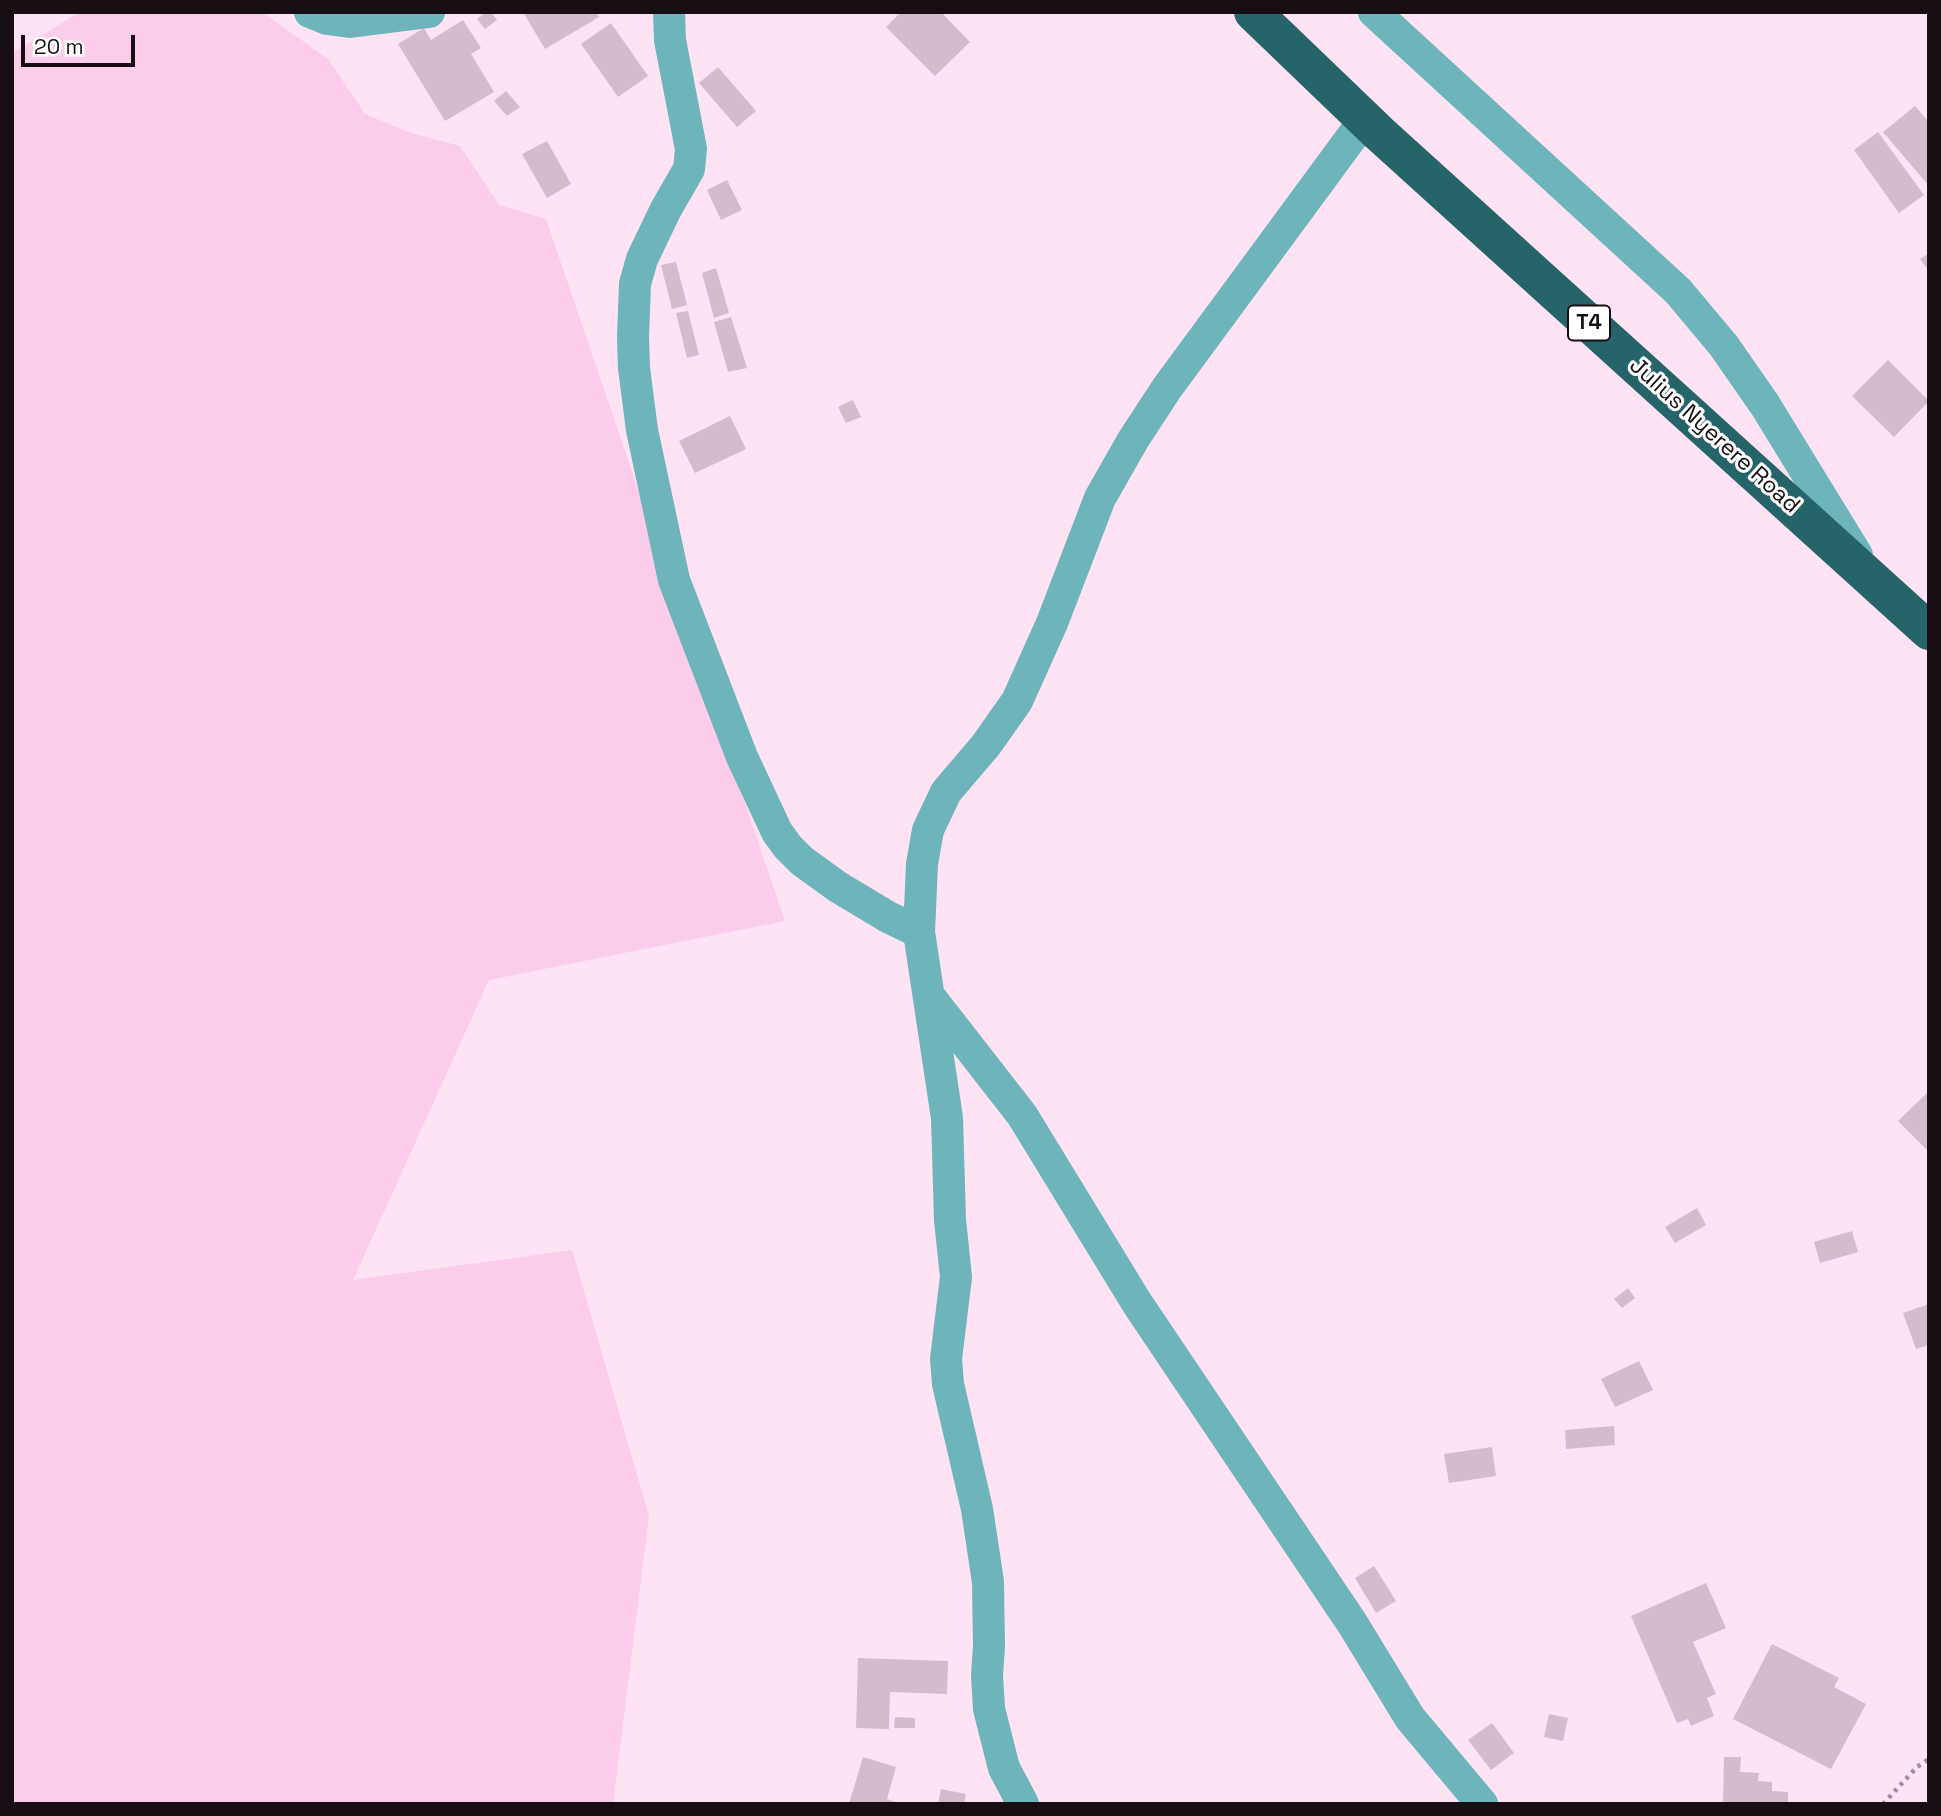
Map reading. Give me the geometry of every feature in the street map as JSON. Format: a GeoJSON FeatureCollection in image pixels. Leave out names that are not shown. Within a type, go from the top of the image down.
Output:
{"type":"FeatureCollection","features":[{"type":"Feature","properties":{"kind":"highway","name":"Julius Nyerere Road"},"geometry":{"type":"LineString","coordinates":[[1252,12],[1365,120],[1929,631]]}},
{"type":"Feature","properties":{"kind":"street"},"geometry":{"type":"LineString","coordinates":[[310,12],[327,19],[351,22],[429,12]]}},
{"type":"Feature","properties":{"kind":"street"},"geometry":{"type":"LineString","coordinates":[[669,12],[670,40],[691,149],[689,169],[642,259],[635,284],[633,337],[642,430],[674,580],[742,757],[777,832],[802,861],[838,887],[919,932]]}},
{"type":"Feature","properties":{"kind":"street"},"geometry":{"type":"LineString","coordinates":[[1374,12],[1678,291],[1724,346],[1765,405],[1870,578]]}},
{"type":"Feature","properties":{"kind":"street"},"geometry":{"type":"LineString","coordinates":[[1023,1804],[1004,1768],[989,1709],[988,1581],[978,1509],[948,1384],[946,1359],[956,1277],[950,1220],[947,1118],[919,932],[922,864],[932,820],[946,792],[979,754],[1017,701],[1052,623],[1100,498],[1167,388],[1365,120]]}},
{"type":"Feature","properties":{"kind":"street"},"geometry":{"type":"LineString","coordinates":[[927,994],[1021,1115],[1137,1303],[1352,1623],[1410,1718],[1482,1804]]}},
{"type":"Feature","properties":{"kind":"path"},"geometry":{"type":"LineString","coordinates":[[1883,1804],[1917,1767],[1929,1759]]}},
{"type":"Feature","properties":{"kind":"shaded area"},"geometry":{"type":"Polygon","coordinates":[[[80,12],[262,12],[328,59],[365,114],[411,133],[460,146],[499,205],[546,219],[785,921],[489,980],[353,1280],[572,1250],[649,1516],[613,1804],[12,1804],[12,53],[80,12]]]}},
{"type":"Feature","properties":{"kind":"building"},"geometry":{"type":"Polygon","coordinates":[[[486,12],[491,12],[497,20],[485,29],[477,19],[486,12]]]}},
{"type":"Feature","properties":{"kind":"building"},"geometry":{"type":"Polygon","coordinates":[[[523,12],[596,12],[599,17],[545,49],[523,12]]]}},
{"type":"Feature","properties":{"kind":"building"},"geometry":{"type":"Polygon","coordinates":[[[901,12],[941,12],[970,42],[935,76],[886,27],[901,12]]]}},
{"type":"Feature","properties":{"kind":"building"},"geometry":{"type":"Polygon","coordinates":[[[463,20],[481,48],[471,54],[494,92],[445,121],[398,44],[424,28],[431,40],[463,20]]]}},
{"type":"Feature","properties":{"kind":"building"},"geometry":{"type":"Polygon","coordinates":[[[611,23],[648,76],[618,97],[581,44],[611,23]]]}},
{"type":"Feature","properties":{"kind":"building"},"geometry":{"type":"Polygon","coordinates":[[[718,67],[756,111],[737,127],[699,83],[718,67]]]}},
{"type":"Feature","properties":{"kind":"building"},"geometry":{"type":"Polygon","coordinates":[[[506,91],[520,107],[507,116],[494,101],[506,91]]]}},
{"type":"Feature","properties":{"kind":"building"},"geometry":{"type":"Polygon","coordinates":[[[1915,106],[1929,122],[1929,186],[1883,132],[1915,106]]]}},
{"type":"Feature","properties":{"kind":"building"},"geometry":{"type":"Polygon","coordinates":[[[1878,132],[1924,195],[1899,213],[1854,150],[1878,132]]]}},
{"type":"Feature","properties":{"kind":"building"},"geometry":{"type":"Polygon","coordinates":[[[547,141],[571,184],[547,198],[522,154],[547,141]]]}},
{"type":"Feature","properties":{"kind":"building"},"geometry":{"type":"Polygon","coordinates":[[[727,180],[742,210],[721,220],[707,190],[727,180]]]}},
{"type":"Feature","properties":{"kind":"building"},"geometry":{"type":"Polygon","coordinates":[[[1929,253],[1929,271],[1920,259],[1929,253]]]}},
{"type":"Feature","properties":{"kind":"building"},"geometry":{"type":"Polygon","coordinates":[[[676,262],[687,305],[672,309],[661,265],[676,262]]]}},
{"type":"Feature","properties":{"kind":"building"},"geometry":{"type":"Polygon","coordinates":[[[716,268],[729,313],[714,318],[702,273],[716,268]]]}},
{"type":"Feature","properties":{"kind":"building"},"geometry":{"type":"Polygon","coordinates":[[[688,311],[699,355],[687,358],[676,313],[688,311]]]}},
{"type":"Feature","properties":{"kind":"building"},"geometry":{"type":"Polygon","coordinates":[[[731,317],[747,368],[728,372],[714,322],[731,317]]]}},
{"type":"Feature","properties":{"kind":"building"},"geometry":{"type":"Polygon","coordinates":[[[1888,360],[1929,401],[1894,437],[1852,396],[1888,360]]]}},
{"type":"Feature","properties":{"kind":"building"},"geometry":{"type":"Polygon","coordinates":[[[853,400],[861,417],[846,423],[838,407],[853,400]]]}},
{"type":"Feature","properties":{"kind":"building"},"geometry":{"type":"Polygon","coordinates":[[[730,416],[746,449],[695,473],[679,441],[730,416]]]}},
{"type":"Feature","properties":{"kind":"building"},"geometry":{"type":"Polygon","coordinates":[[[1929,1091],[1929,1152],[1898,1121],[1929,1091]]]}},
{"type":"Feature","properties":{"kind":"building"},"geometry":{"type":"Polygon","coordinates":[[[1697,1208],[1706,1225],[1675,1243],[1665,1227],[1697,1208]]]}},
{"type":"Feature","properties":{"kind":"building"},"geometry":{"type":"Polygon","coordinates":[[[1852,1231],[1858,1252],[1820,1263],[1814,1242],[1852,1231]]]}},
{"type":"Feature","properties":{"kind":"building"},"geometry":{"type":"Polygon","coordinates":[[[1628,1288],[1635,1298],[1622,1308],[1614,1299],[1628,1288]]]}},
{"type":"Feature","properties":{"kind":"building"},"geometry":{"type":"Polygon","coordinates":[[[1929,1304],[1929,1345],[1916,1349],[1903,1313],[1929,1304]]]}},
{"type":"Feature","properties":{"kind":"building"},"geometry":{"type":"Polygon","coordinates":[[[1639,1361],[1653,1390],[1615,1407],[1601,1379],[1639,1361]]]}},
{"type":"Feature","properties":{"kind":"building"},"geometry":{"type":"Polygon","coordinates":[[[1614,1426],[1615,1445],[1566,1449],[1565,1430],[1614,1426]]]}},
{"type":"Feature","properties":{"kind":"building"},"geometry":{"type":"Polygon","coordinates":[[[1492,1447],[1496,1476],[1449,1483],[1444,1454],[1492,1447]]]}},
{"type":"Feature","properties":{"kind":"building"},"geometry":{"type":"Polygon","coordinates":[[[1374,1566],[1396,1601],[1376,1613],[1355,1578],[1374,1566]]]}},
{"type":"Feature","properties":{"kind":"building"},"geometry":{"type":"Polygon","coordinates":[[[1706,1583],[1726,1628],[1693,1642],[1716,1694],[1707,1698],[1714,1716],[1691,1726],[1688,1719],[1677,1723],[1631,1616],[1706,1583]]]}},
{"type":"Feature","properties":{"kind":"building"},"geometry":{"type":"Polygon","coordinates":[[[1772,1644],[1839,1678],[1834,1687],[1866,1704],[1831,1769],[1733,1719],[1772,1644]]]}},
{"type":"Feature","properties":{"kind":"building"},"geometry":{"type":"Polygon","coordinates":[[[858,1658],[948,1661],[947,1694],[890,1692],[889,1729],[856,1728],[858,1658]]]}},
{"type":"Feature","properties":{"kind":"building"},"geometry":{"type":"Polygon","coordinates":[[[1549,1714],[1568,1718],[1563,1741],[1544,1737],[1549,1714]]]}},
{"type":"Feature","properties":{"kind":"building"},"geometry":{"type":"Polygon","coordinates":[[[895,1717],[915,1718],[915,1728],[894,1728],[895,1717]]]}},
{"type":"Feature","properties":{"kind":"building"},"geometry":{"type":"Polygon","coordinates":[[[1492,1723],[1514,1753],[1491,1770],[1468,1740],[1492,1723]]]}},
{"type":"Feature","properties":{"kind":"building"},"geometry":{"type":"Polygon","coordinates":[[[863,1757],[896,1767],[887,1799],[901,1804],[849,1804],[863,1757]]]}},
{"type":"Feature","properties":{"kind":"building"},"geometry":{"type":"Polygon","coordinates":[[[1724,1757],[1741,1757],[1740,1772],[1759,1773],[1758,1781],[1772,1782],[1772,1791],[1788,1792],[1788,1804],[1723,1804],[1724,1757]]]}},
{"type":"Feature","properties":{"kind":"building"},"geometry":{"type":"Polygon","coordinates":[[[941,1789],[966,1794],[964,1804],[938,1804],[941,1789]]]}}]}
